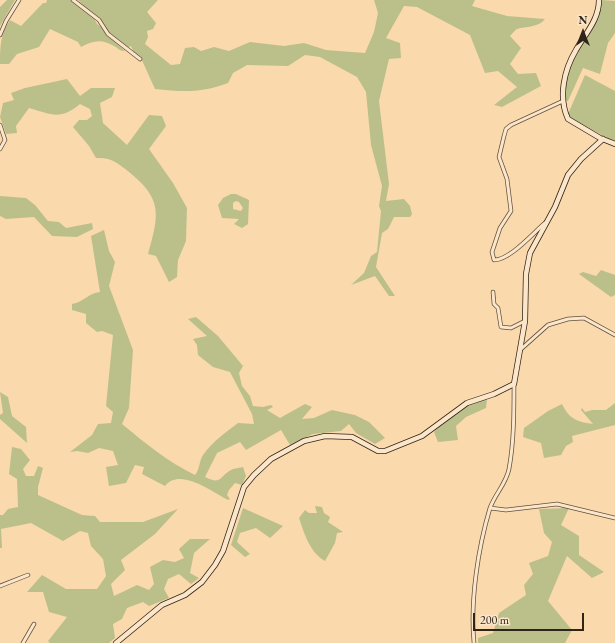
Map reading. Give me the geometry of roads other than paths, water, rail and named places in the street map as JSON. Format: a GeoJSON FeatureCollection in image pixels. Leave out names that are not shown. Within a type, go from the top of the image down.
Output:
{"type":"FeatureCollection","features":[{"type":"Feature","properties":{"kind":"street"},"geometry":{"type":"LineString","coordinates":[[0,35],[6,21],[19,0]]}},
{"type":"Feature","properties":{"kind":"street"},"geometry":{"type":"LineString","coordinates":[[73,0],[99,20],[108,34],[140,59]]}},
{"type":"Feature","properties":{"kind":"street"},"geometry":{"type":"LineString","coordinates":[[599,0],[596,18],[569,65],[565,77],[563,101],[568,119],[603,139],[615,144]]}},
{"type":"Feature","properties":{"kind":"street"},"geometry":{"type":"LineString","coordinates":[[546,223],[518,247],[494,260],[493,248],[502,223],[511,211],[507,179],[499,157],[506,129],[563,101]]}},
{"type":"Feature","properties":{"kind":"street"},"geometry":{"type":"LineString","coordinates":[[0,125],[5,140],[0,149]]}},
{"type":"Feature","properties":{"kind":"street"},"geometry":{"type":"LineString","coordinates":[[474,643],[474,591],[482,538],[490,508],[509,470],[514,384],[525,321],[527,264],[534,243],[555,207],[565,181],[572,168],[603,139]]}},
{"type":"Feature","properties":{"kind":"street"},"geometry":{"type":"LineString","coordinates":[[493,292],[494,304],[498,308],[501,327],[511,328],[525,321]]}},
{"type":"Feature","properties":{"kind":"street"},"geometry":{"type":"LineString","coordinates":[[520,350],[548,325],[568,319],[584,318],[615,335]]}},
{"type":"Feature","properties":{"kind":"street"},"geometry":{"type":"LineString","coordinates":[[116,643],[162,605],[185,595],[202,582],[216,565],[223,550],[244,487],[271,459],[304,441],[326,436],[352,437],[379,451],[385,451],[422,436],[467,403],[494,394],[514,384]]}},
{"type":"Feature","properties":{"kind":"street"},"geometry":{"type":"LineString","coordinates":[[490,508],[506,510],[557,504],[615,518]]}},
{"type":"Feature","properties":{"kind":"street"},"geometry":{"type":"LineString","coordinates":[[0,586],[28,575]]}},
{"type":"Feature","properties":{"kind":"street"},"geometry":{"type":"LineString","coordinates":[[23,643],[34,624]]}}]}
